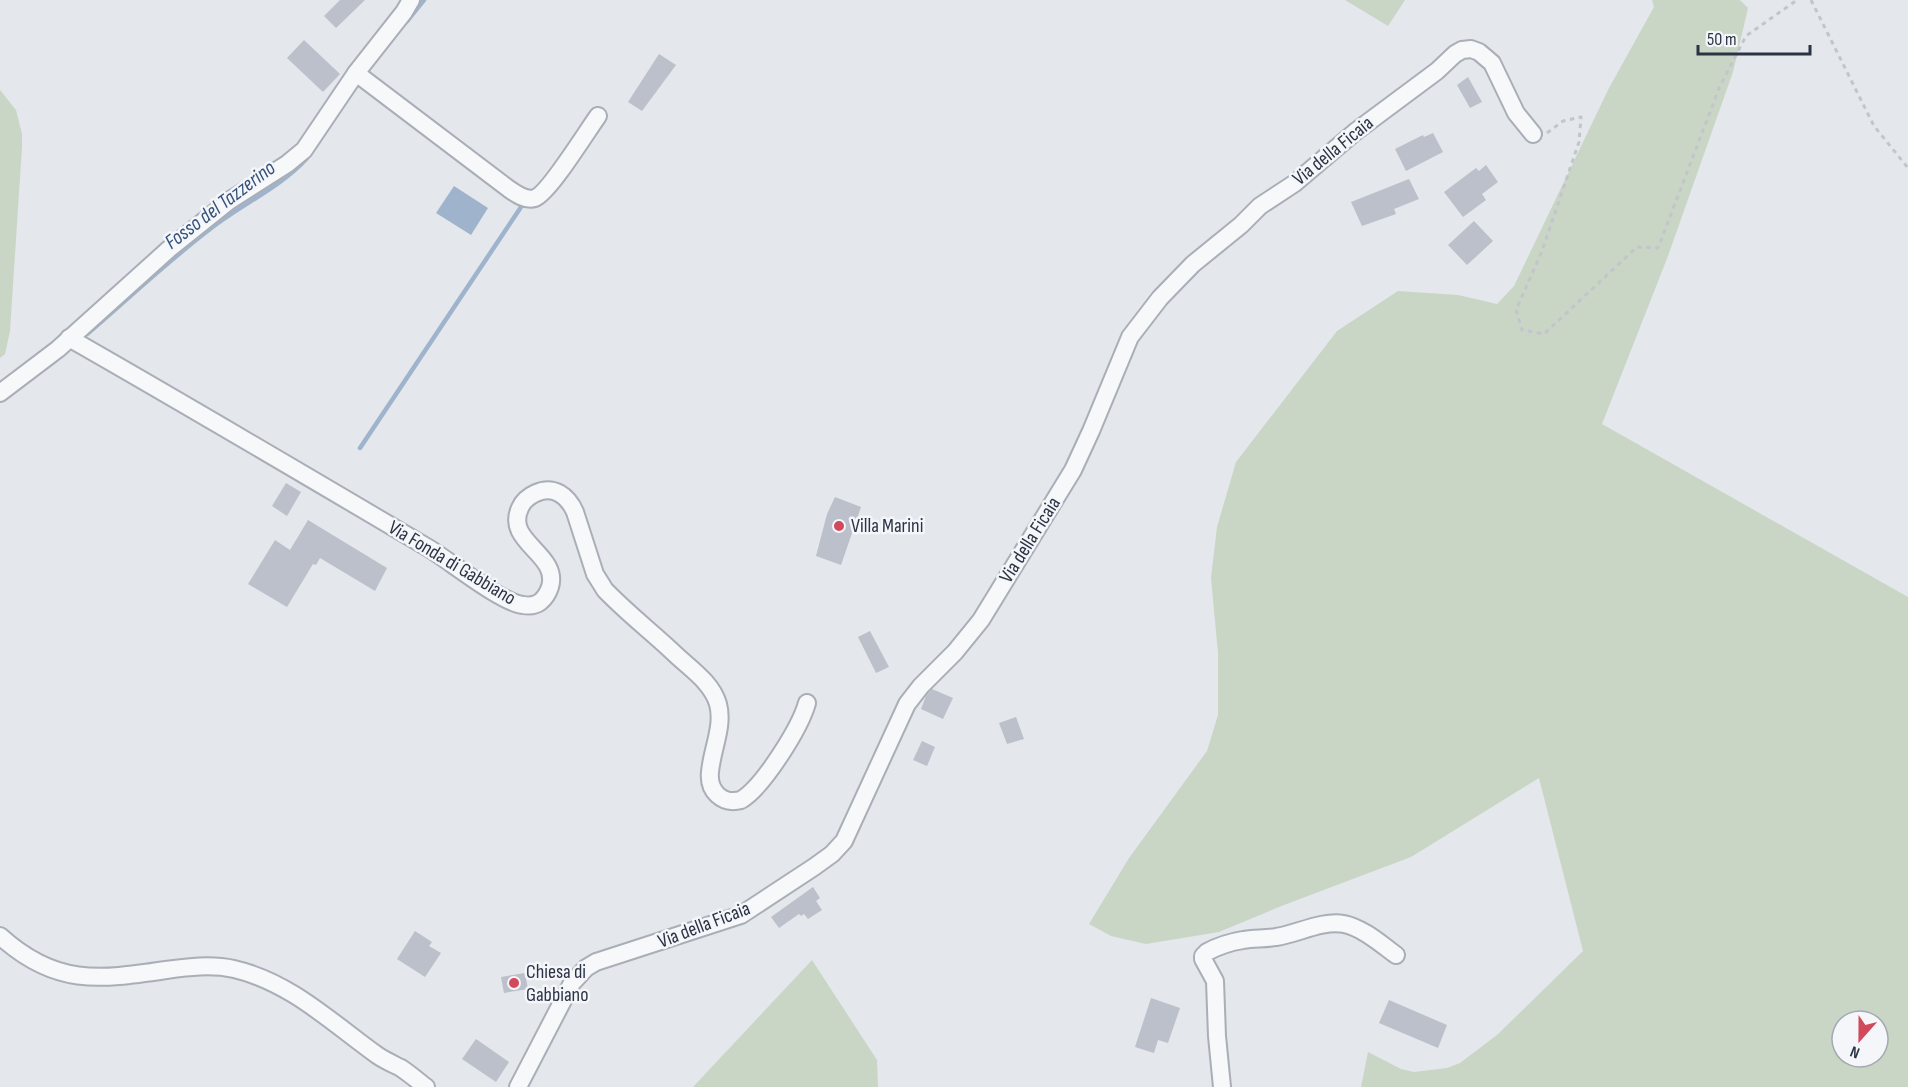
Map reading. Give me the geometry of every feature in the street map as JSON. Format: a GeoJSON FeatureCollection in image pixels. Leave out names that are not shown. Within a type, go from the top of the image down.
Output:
{"type":"FeatureCollection","features":[{"type":"Feature","properties":{"kind":"street"},"geometry":{"type":"LineString","coordinates":[[0,393],[69,338],[169,249],[229,201],[287,164],[304,150],[356,73],[411,0]]}},
{"type":"Feature","properties":{"kind":"street","name":"Via della Ficaia"},"geometry":{"type":"LineString","coordinates":[[518,1087],[572,983],[586,968],[596,962],[741,915],[814,867],[832,854],[844,841],[907,704],[921,686],[956,652],[981,620],[1073,470],[1130,337],[1160,298],[1193,264],[1241,225],[1260,206],[1295,183],[1355,132],[1437,71],[1461,50],[1471,49],[1479,52],[1492,63],[1516,113],[1533,134]]}},
{"type":"Feature","properties":{"kind":"street"},"geometry":{"type":"LineString","coordinates":[[356,73],[509,189],[528,199],[535,198],[548,187],[598,116]]}},
{"type":"Feature","properties":{"kind":"street","name":"Via Fonda di Gabbiano"},"geometry":{"type":"LineString","coordinates":[[69,338],[272,455],[437,554],[505,599],[518,604],[537,604],[543,600],[552,579],[547,563],[518,529],[520,507],[530,496],[538,492],[552,491],[563,495],[575,512],[595,574],[605,590],[698,675],[716,698],[719,723],[710,783],[718,796],[726,801],[741,800],[758,784],[794,734],[807,703]]}},
{"type":"Feature","properties":{"kind":"street"},"geometry":{"type":"LineString","coordinates":[[1222,1087],[1215,981],[1203,959],[1207,952],[1245,939],[1275,938],[1339,923],[1347,924],[1368,935],[1396,955]]}},
{"type":"Feature","properties":{"kind":"street"},"geometry":{"type":"LineString","coordinates":[[0,936],[41,965],[62,973],[84,977],[118,977],[200,966],[231,968],[264,978],[312,1005],[380,1057],[426,1087]]}},
{"type":"Feature","properties":{"kind":"path"},"geometry":{"type":"LineString","coordinates":[[1533,134],[1543,135],[1563,121],[1581,117],[1579,142],[1542,252],[1516,310],[1522,330],[1544,334],[1637,248],[1658,248],[1720,86],[1746,36],[1797,0]]}},
{"type":"Feature","properties":{"kind":"path"},"geometry":{"type":"LineString","coordinates":[[1811,0],[1874,126],[1908,168]]}},
{"type":"Feature","properties":{"kind":"green space"},"geometry":{"type":"Polygon","coordinates":[[[1345,0],[1405,0],[1388,26],[1345,0]]]}},
{"type":"Feature","properties":{"kind":"green space"},"geometry":{"type":"Polygon","coordinates":[[[1652,0],[1740,0],[1748,8],[1733,72],[1668,256],[1602,424],[1908,597],[1908,1087],[1361,1087],[1368,1052],[1401,1069],[1414,1072],[1447,1068],[1460,1063],[1497,1035],[1583,951],[1539,778],[1411,857],[1219,932],[1146,944],[1111,936],[1089,924],[1129,858],[1207,751],[1218,715],[1218,653],[1211,578],[1217,527],[1236,462],[1337,331],[1398,291],[1458,295],[1497,304],[1514,286],[1609,88],[1654,7],[1652,0]]]}},
{"type":"Feature","properties":{"kind":"green space"},"geometry":{"type":"Polygon","coordinates":[[[0,90],[16,110],[22,134],[22,147],[10,331],[5,354],[0,358],[0,90]]]}},
{"type":"Feature","properties":{"kind":"green space"},"geometry":{"type":"Polygon","coordinates":[[[812,960],[877,1060],[878,1087],[693,1087],[812,960]]]}},
{"type":"Feature","properties":{"kind":"water"},"geometry":{"type":"Polygon","coordinates":[[[454,186],[488,208],[471,235],[436,213],[454,186]]]}},
{"type":"Feature","properties":{"kind":"building"},"geometry":{"type":"Polygon","coordinates":[[[340,0],[365,0],[336,28],[324,16],[340,0]]]}},
{"type":"Feature","properties":{"kind":"building"},"geometry":{"type":"Polygon","coordinates":[[[304,40],[340,74],[323,92],[287,58],[304,40]]]}},
{"type":"Feature","properties":{"kind":"building"},"geometry":{"type":"Polygon","coordinates":[[[659,54],[676,65],[642,111],[628,102],[659,54]]]}},
{"type":"Feature","properties":{"kind":"building"},"geometry":{"type":"Polygon","coordinates":[[[1468,77],[1482,102],[1470,108],[1457,85],[1468,77]]]}},
{"type":"Feature","properties":{"kind":"building"},"geometry":{"type":"Polygon","coordinates":[[[1433,133],[1443,152],[1406,171],[1395,149],[1423,135],[1424,137],[1433,133]]]}},
{"type":"Feature","properties":{"kind":"building"},"geometry":{"type":"Polygon","coordinates":[[[1486,165],[1498,182],[1482,194],[1486,200],[1463,217],[1444,192],[1476,168],[1479,171],[1486,165]]]}},
{"type":"Feature","properties":{"kind":"building"},"geometry":{"type":"Polygon","coordinates":[[[1409,179],[1419,199],[1394,209],[1396,214],[1362,226],[1351,202],[1409,179]]]}},
{"type":"Feature","properties":{"kind":"building"},"geometry":{"type":"Polygon","coordinates":[[[1474,221],[1493,241],[1467,265],[1448,245],[1474,221]]]}},
{"type":"Feature","properties":{"kind":"building"},"geometry":{"type":"Polygon","coordinates":[[[286,483],[301,492],[287,516],[272,506],[286,483]]]}},
{"type":"Feature","properties":{"kind":"building","name":"Villa Marini"},"geometry":{"type":"Polygon","coordinates":[[[835,497],[861,507],[841,565],[816,556],[827,514],[835,497]]]}},
{"type":"Feature","properties":{"kind":"building"},"geometry":{"type":"Polygon","coordinates":[[[308,520],[387,568],[375,591],[320,558],[316,565],[313,564],[287,607],[248,584],[275,540],[290,550],[308,520]]]}},
{"type":"Feature","properties":{"kind":"building"},"geometry":{"type":"Polygon","coordinates":[[[870,631],[889,667],[876,673],[858,637],[870,631]]]}},
{"type":"Feature","properties":{"kind":"building"},"geometry":{"type":"Polygon","coordinates":[[[932,689],[953,698],[943,719],[921,709],[926,696],[932,689]]]}},
{"type":"Feature","properties":{"kind":"building"},"geometry":{"type":"Polygon","coordinates":[[[1016,717],[1024,739],[1007,744],[999,723],[1016,717]]]}},
{"type":"Feature","properties":{"kind":"building"},"geometry":{"type":"Polygon","coordinates":[[[922,741],[935,747],[927,766],[913,760],[922,741]]]}},
{"type":"Feature","properties":{"kind":"building"},"geometry":{"type":"Polygon","coordinates":[[[813,887],[820,898],[816,901],[822,910],[808,919],[804,914],[801,916],[799,914],[779,928],[771,917],[813,887]]]}},
{"type":"Feature","properties":{"kind":"building"},"geometry":{"type":"Polygon","coordinates":[[[415,931],[432,942],[429,946],[441,953],[425,977],[397,959],[415,931]]]}},
{"type":"Feature","properties":{"kind":"building","name":"Chiesa di Gabbiano"},"geometry":{"type":"Polygon","coordinates":[[[525,973],[528,989],[504,993],[501,977],[525,973]]]}},
{"type":"Feature","properties":{"kind":"building"},"geometry":{"type":"Polygon","coordinates":[[[1151,998],[1180,1008],[1168,1043],[1158,1040],[1154,1053],[1135,1047],[1151,998]]]}},
{"type":"Feature","properties":{"kind":"building"},"geometry":{"type":"Polygon","coordinates":[[[1389,1000],[1447,1025],[1438,1048],[1379,1023],[1389,1000]]]}},
{"type":"Feature","properties":{"kind":"building"},"geometry":{"type":"Polygon","coordinates":[[[476,1039],[509,1062],[496,1082],[462,1059],[476,1039]]]}},
{"type":"Feature","properties":{"kind":"waterway"},"geometry":{"type":"LineString","coordinates":[[407,21],[424,0]]}},
{"type":"Feature","properties":{"kind":"waterway","name":"Fosso del Tazzerino"},"geometry":{"type":"LineString","coordinates":[[87,334],[198,239],[286,177],[307,158]]}},
{"type":"Feature","properties":{"kind":"waterway"},"geometry":{"type":"LineString","coordinates":[[360,448],[521,207]]}},
{"type":"Feature","properties":{"kind":"place","name":"Villa Marini"},"geometry":{"type":"Point","coordinates":[839,526]}},
{"type":"Feature","properties":{"kind":"place","name":"Chiesa di Gabbiano"},"geometry":{"type":"Point","coordinates":[514,983]}}]}
